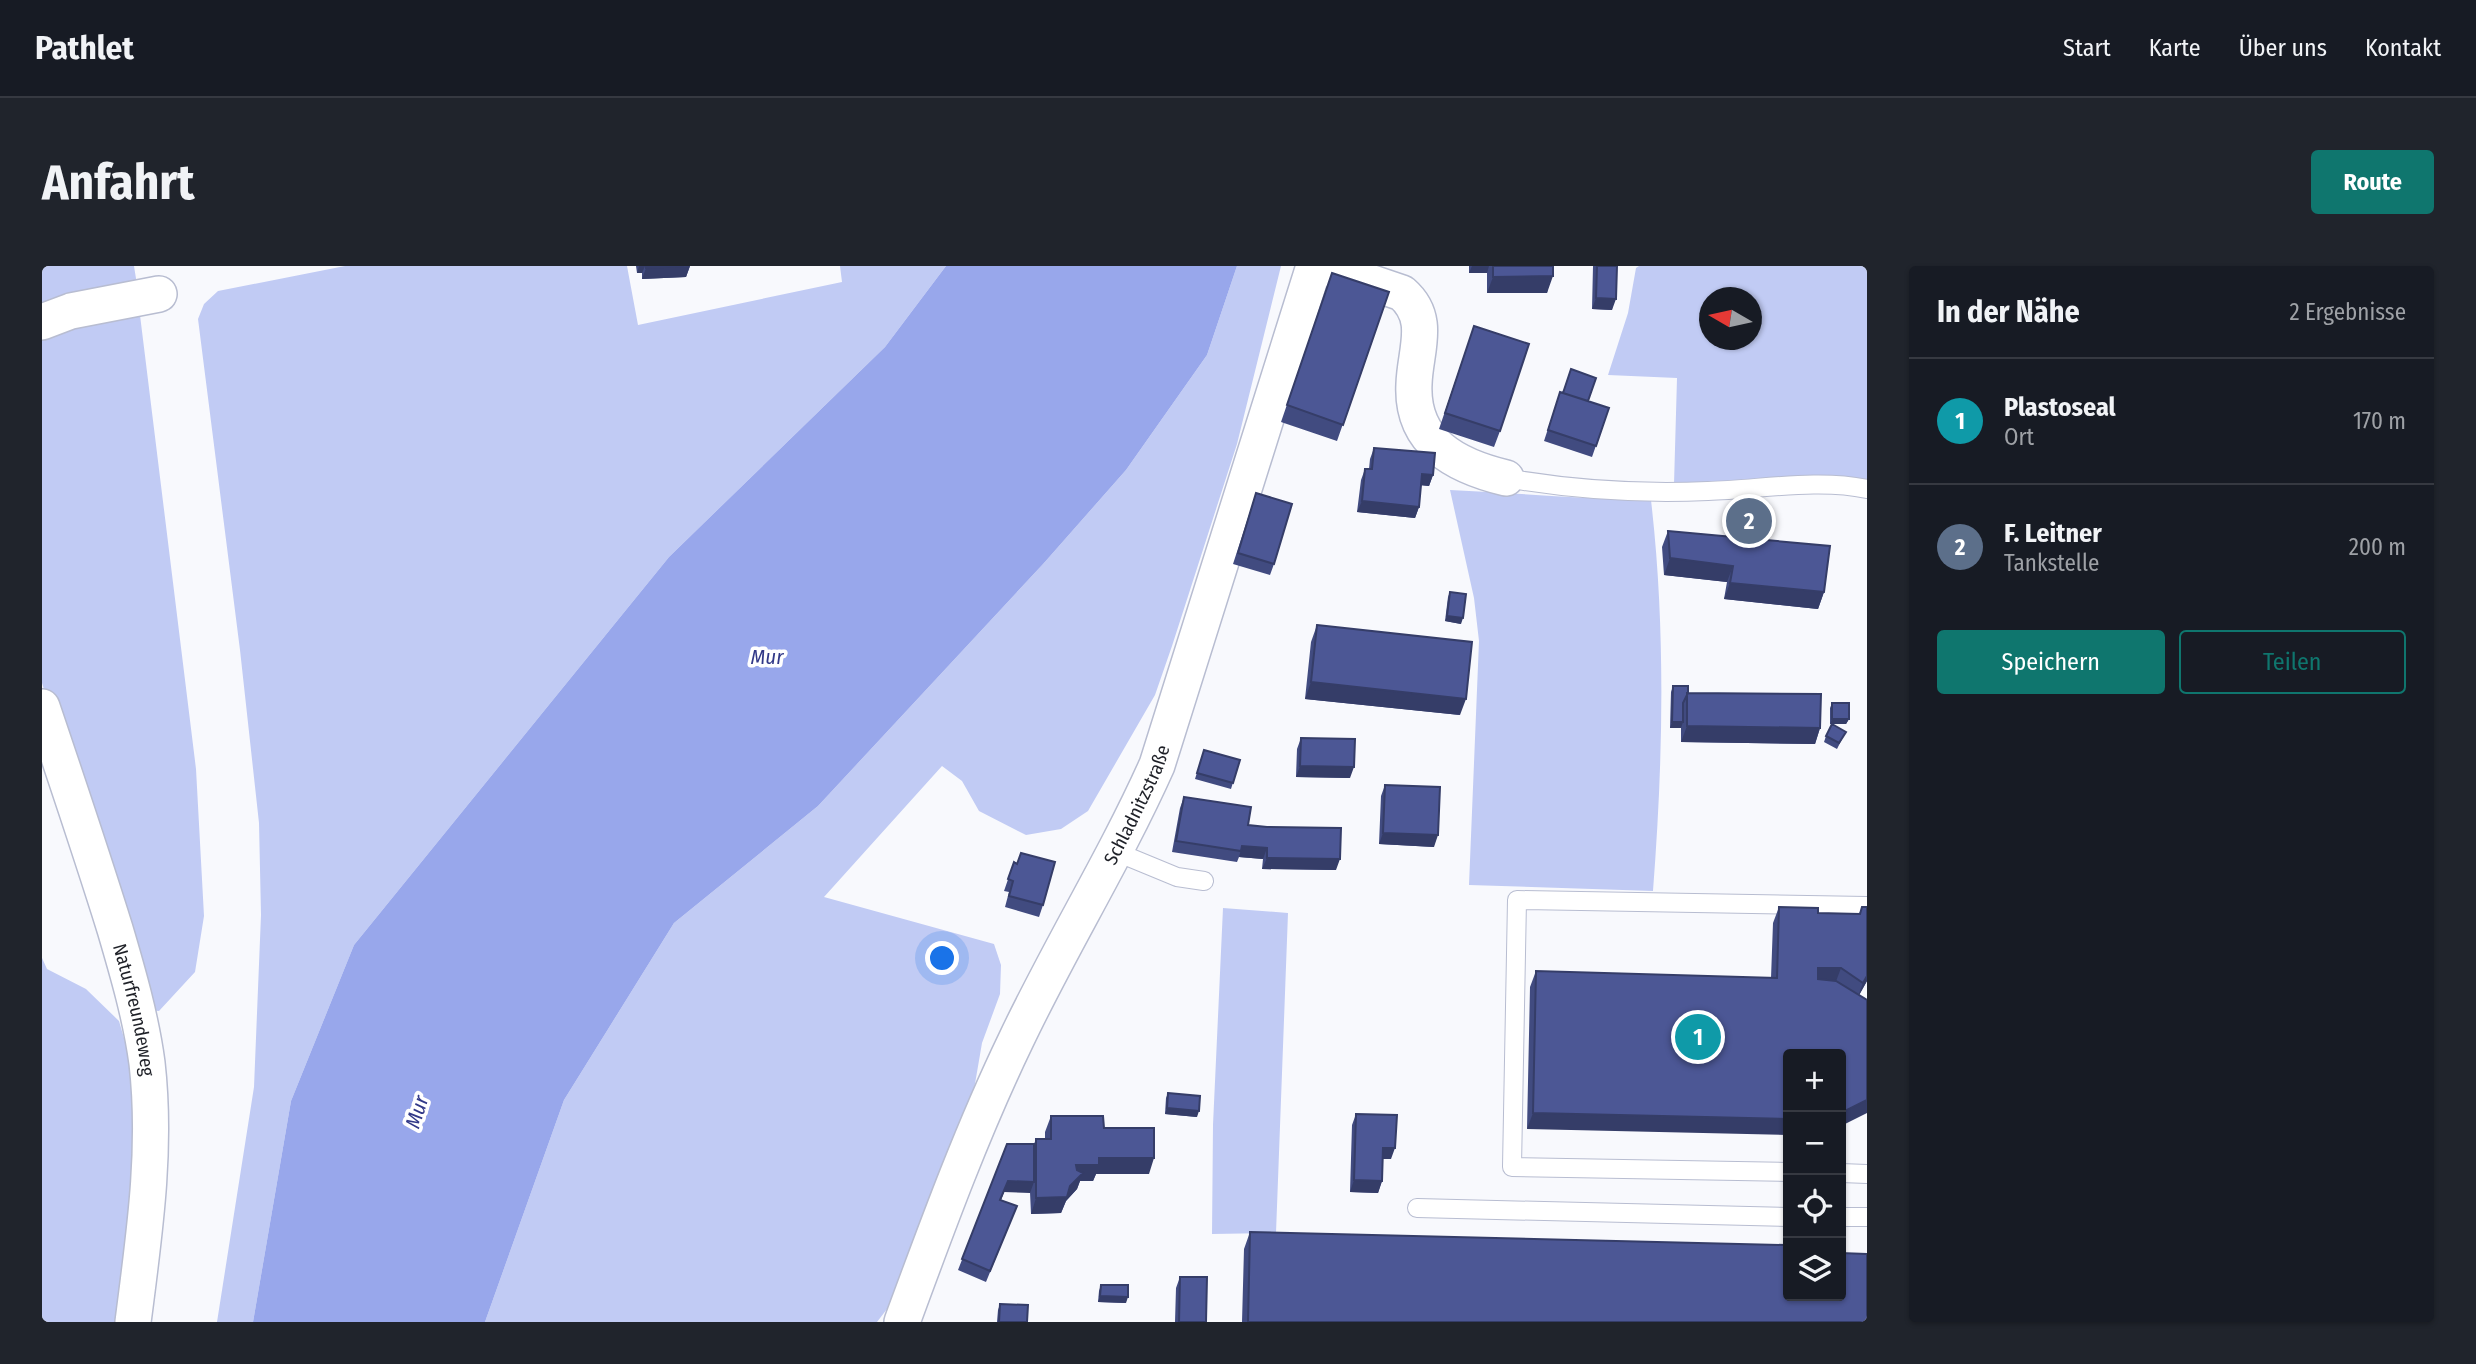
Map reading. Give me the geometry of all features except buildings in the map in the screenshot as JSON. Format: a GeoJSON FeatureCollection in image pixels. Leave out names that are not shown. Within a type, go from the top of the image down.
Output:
{"type":"FeatureCollection","features":[{"type":"Feature","properties":{"kind":"street","name":"Schladnitzstraße"},"geometry":{"type":"LineString","coordinates":[[902,1322],[981,1115],[1016,1038],[1157,765],[1314,266]]}},
{"type":"Feature","properties":{"kind":"street"},"geometry":{"type":"LineString","coordinates":[[1322,266],[1402,293],[1410,300],[1416,308],[1420,330],[1413,385],[1414,404],[1424,430],[1441,451],[1462,464],[1506,478]]}},
{"type":"Feature","properties":{"kind":"street"},"geometry":{"type":"LineString","coordinates":[[42,322],[71,311],[159,294]]}},
{"type":"Feature","properties":{"kind":"street","name":"Naturfreundeweg"},"geometry":{"type":"LineString","coordinates":[[42,707],[121,950],[138,1013],[147,1064],[151,1155],[134,1322]]}},
{"type":"Feature","properties":{"kind":"lane"},"geometry":{"type":"LineString","coordinates":[[1506,478],[1592,491],[1707,491],[1821,485],[1867,489]]}},
{"type":"Feature","properties":{"kind":"lane"},"geometry":{"type":"LineString","coordinates":[[1114,850],[1177,877],[1204,881]]}},
{"type":"Feature","properties":{"kind":"lane"},"geometry":{"type":"LineString","coordinates":[[1783,1172],[1512,1167],[1517,900],[1867,906]]}},
{"type":"Feature","properties":{"kind":"lane"},"geometry":{"type":"LineString","coordinates":[[1846,1173],[1867,1174]]}},
{"type":"Feature","properties":{"kind":"lane"},"geometry":{"type":"LineString","coordinates":[[1417,1208],[1783,1217]]}},
{"type":"Feature","properties":{"kind":"lane"},"geometry":{"type":"LineString","coordinates":[[1846,1217],[1867,1217]]}},
{"type":"Feature","properties":{"kind":"shaded area"},"geometry":{"type":"Polygon","coordinates":[[[42,266],[134,266],[138,291],[42,311],[42,266]]]}},
{"type":"Feature","properties":{"kind":"shaded area"},"geometry":{"type":"Polygon","coordinates":[[[345,266],[627,266],[638,325],[842,282],[840,266],[946,266],[885,347],[669,557],[354,945],[291,1101],[253,1322],[217,1322],[254,1087],[261,915],[259,823],[198,319],[204,304],[218,291],[345,266]]]}},
{"type":"Feature","properties":{"kind":"shaded area"},"geometry":{"type":"Polygon","coordinates":[[[1237,266],[1281,266],[1237,444],[1155,695],[1088,811],[1061,829],[1026,835],[979,811],[962,781],[942,766],[824,897],[994,944],[1001,965],[1000,994],[982,1043],[971,1107],[897,1296],[877,1322],[485,1322],[564,1100],[674,923],[818,806],[1044,563],[1126,470],[1207,355],[1237,266]]]}},
{"type":"Feature","properties":{"kind":"shaded area"},"geometry":{"type":"Polygon","coordinates":[[[1639,266],[1867,266],[1867,481],[1859,478],[1674,484],[1677,378],[1608,375],[1628,313],[1636,268],[1639,266]]]}},
{"type":"Feature","properties":{"kind":"shaded area"},"geometry":{"type":"Polygon","coordinates":[[[139,307],[196,769],[204,916],[195,972],[159,1011],[145,1010],[42,683],[42,336],[139,307]]]}},
{"type":"Feature","properties":{"kind":"shaded area"},"geometry":{"type":"Polygon","coordinates":[[[1450,490],[1651,500],[1661,647],[1659,793],[1653,891],[1469,885],[1479,641],[1474,598],[1450,490]]]}},
{"type":"Feature","properties":{"kind":"shaded area"},"geometry":{"type":"Polygon","coordinates":[[[1223,908],[1288,913],[1276,1233],[1212,1234],[1213,1125],[1223,908]]]}},
{"type":"Feature","properties":{"kind":"shaded area"},"geometry":{"type":"Polygon","coordinates":[[[42,958],[47,969],[86,989],[119,1021],[135,1076],[142,1182],[125,1322],[42,1322],[42,958]]]}},
{"type":"Feature","properties":{"kind":"water","name":"Mur"},"geometry":{"type":"Polygon","coordinates":[[[946,266],[1237,266],[1207,355],[1126,470],[1044,563],[818,806],[674,923],[564,1100],[485,1322],[253,1322],[291,1101],[354,945],[669,557],[885,347],[946,266]]]}},
{"type":"Feature","properties":{"kind":"place","name":"F. Leitner"},"geometry":{"type":"Point","coordinates":[1749,521]}},
{"type":"Feature","properties":{"kind":"place","name":"Plastoseal"},"geometry":{"type":"Point","coordinates":[1698,1037]}}]}
